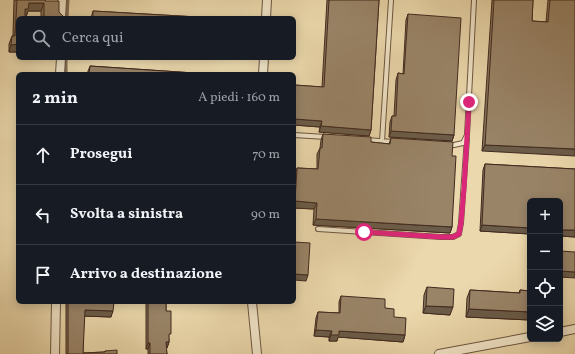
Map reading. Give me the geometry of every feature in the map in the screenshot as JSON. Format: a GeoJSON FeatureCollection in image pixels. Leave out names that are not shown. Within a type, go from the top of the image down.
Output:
{"type":"FeatureCollection","features":[{"type":"Feature","properties":{"kind":"street"},"geometry":{"type":"LineString","coordinates":[[61,16],[62,0]]}},
{"type":"Feature","properties":{"kind":"street"},"geometry":{"type":"LineString","coordinates":[[266,16],[267,0]]}},
{"type":"Feature","properties":{"kind":"street"},"geometry":{"type":"LineString","coordinates":[[60,60],[60,72]]}},
{"type":"Feature","properties":{"kind":"street"},"geometry":{"type":"LineString","coordinates":[[263,72],[264,60]]}},
{"type":"Feature","properties":{"kind":"street"},"geometry":{"type":"LineString","coordinates":[[55,354],[56,304]]}},
{"type":"Feature","properties":{"kind":"street"},"geometry":{"type":"LineString","coordinates":[[252,304],[257,354]]}},
{"type":"Feature","properties":{"kind":"street"},"geometry":{"type":"LineString","coordinates":[[563,331],[575,329]]}},
{"type":"Feature","properties":{"kind":"street"},"geometry":{"type":"LineString","coordinates":[[439,354],[527,338]]}},
{"type":"Feature","properties":{"kind":"lane"},"geometry":{"type":"LineString","coordinates":[[382,141],[391,0]]}},
{"type":"Feature","properties":{"kind":"lane"},"geometry":{"type":"LineString","coordinates":[[318,230],[441,237],[453,237],[459,234],[462,216],[474,0]]}},
{"type":"Feature","properties":{"kind":"lane"},"geometry":{"type":"LineString","coordinates":[[296,135],[334,138]]}},
{"type":"Feature","properties":{"kind":"lane"},"geometry":{"type":"LineString","coordinates":[[440,144],[454,146],[463,143],[467,135]]}},
{"type":"Feature","properties":{"kind":"lane"},"geometry":{"type":"LineString","coordinates":[[358,139],[396,142]]}},
{"type":"Feature","properties":{"kind":"building"},"geometry":{"type":"Polygon","coordinates":[[[17,0],[45,0],[59,1],[59,12],[63,16],[44,16],[44,3],[29,3],[28,9],[25,9],[25,16],[16,16],[17,0]]]}},
{"type":"Feature","properties":{"kind":"building"},"geometry":{"type":"Polygon","coordinates":[[[329,0],[379,0],[371,130],[321,126],[322,121],[296,119],[296,85],[324,87],[329,0]]]}},
{"type":"Feature","properties":{"kind":"building"},"geometry":{"type":"Polygon","coordinates":[[[494,0],[533,0],[532,21],[548,22],[550,0],[575,0],[575,149],[485,145],[494,0]]]}},
{"type":"Feature","properties":{"kind":"building"},"geometry":{"type":"Polygon","coordinates":[[[93,11],[180,16],[93,16],[93,11]]]}},
{"type":"Feature","properties":{"kind":"building"},"geometry":{"type":"Polygon","coordinates":[[[408,14],[461,18],[454,135],[391,131],[392,116],[396,116],[398,73],[404,74],[408,14]]]}},
{"type":"Feature","properties":{"kind":"building"},"geometry":{"type":"Polygon","coordinates":[[[16,18],[16,44],[11,45],[12,36],[15,36],[16,18]]]}},
{"type":"Feature","properties":{"kind":"building"},"geometry":{"type":"Polygon","coordinates":[[[90,66],[179,72],[89,72],[90,66]]]}},
{"type":"Feature","properties":{"kind":"building"},"geometry":{"type":"Polygon","coordinates":[[[323,134],[371,137],[371,142],[390,144],[391,138],[453,142],[452,156],[456,156],[452,227],[316,219],[317,203],[296,201],[297,168],[318,169],[320,148],[322,148],[323,134]]]}},
{"type":"Feature","properties":{"kind":"building"},"geometry":{"type":"Polygon","coordinates":[[[485,164],[575,169],[575,230],[563,230],[563,198],[527,198],[527,228],[482,225],[485,164]]]}},
{"type":"Feature","properties":{"kind":"building"},"geometry":{"type":"Polygon","coordinates":[[[296,242],[310,243],[308,275],[296,274],[296,242]]]}},
{"type":"Feature","properties":{"kind":"building"},"geometry":{"type":"Polygon","coordinates":[[[563,251],[575,252],[575,272],[563,271],[563,251]]]}},
{"type":"Feature","properties":{"kind":"building"},"geometry":{"type":"Polygon","coordinates":[[[427,287],[454,289],[453,307],[426,306],[427,287]]]}},
{"type":"Feature","properties":{"kind":"building"},"geometry":{"type":"Polygon","coordinates":[[[470,290],[520,293],[520,290],[527,291],[527,312],[469,309],[470,290]]]}},
{"type":"Feature","properties":{"kind":"building"},"geometry":{"type":"Polygon","coordinates":[[[341,296],[385,299],[385,308],[394,309],[394,317],[406,318],[405,335],[339,331],[339,335],[331,335],[332,331],[316,330],[318,312],[340,313],[341,296]]]}},
{"type":"Feature","properties":{"kind":"building"},"geometry":{"type":"Polygon","coordinates":[[[68,304],[114,304],[113,311],[85,310],[83,353],[117,350],[117,354],[68,354],[68,304]]]}},
{"type":"Feature","properties":{"kind":"building"},"geometry":{"type":"Polygon","coordinates":[[[148,304],[166,304],[166,311],[171,311],[171,334],[169,334],[169,342],[166,342],[167,354],[150,354],[150,343],[148,343],[148,304]]]}},
{"type":"Feature","properties":{"kind":"waterway"},"geometry":{"type":"LineString","coordinates":[[67,16],[68,0]]}},
{"type":"Feature","properties":{"kind":"waterway"},"geometry":{"type":"LineString","coordinates":[[66,60],[66,72]]}},
{"type":"Feature","properties":{"kind":"route"},"geometry":{"type":"LineString","coordinates":[[364,232],[441,237],[453,237],[459,234],[464,188],[469,102]]}}]}
